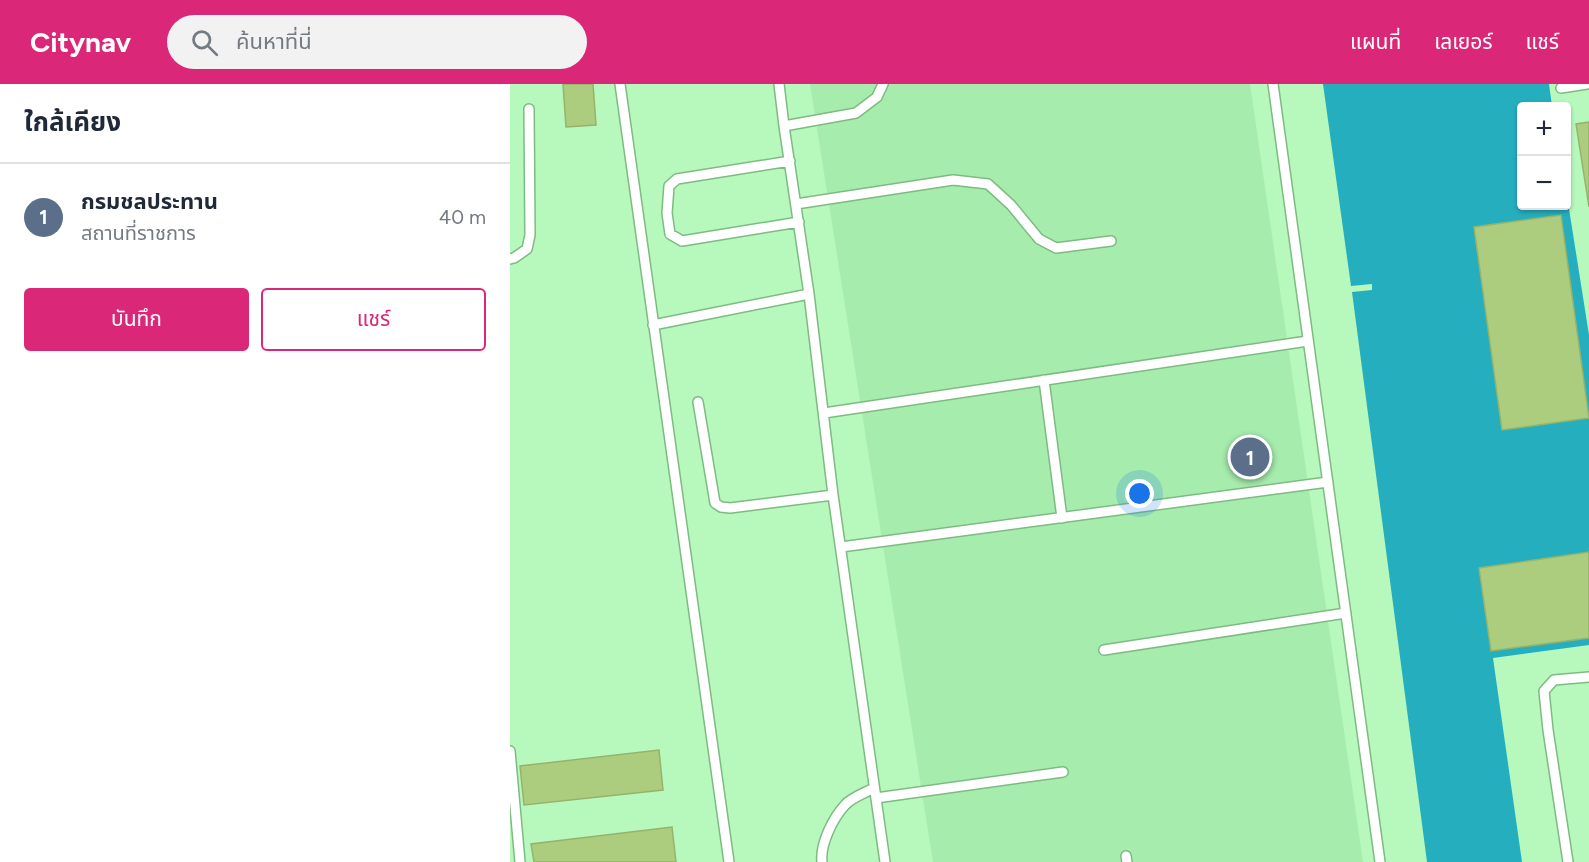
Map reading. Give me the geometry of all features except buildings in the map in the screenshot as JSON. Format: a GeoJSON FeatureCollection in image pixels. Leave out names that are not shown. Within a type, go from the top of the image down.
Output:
{"type":"FeatureCollection","features":[{"type":"Feature","properties":{"kind":"lane"},"geometry":{"type":"LineString","coordinates":[[620,84],[729,862]]}},
{"type":"Feature","properties":{"kind":"lane"},"geometry":{"type":"LineString","coordinates":[[779,84],[809,294],[833,495],[885,862]]}},
{"type":"Feature","properties":{"kind":"lane"},"geometry":{"type":"LineString","coordinates":[[784,126],[856,112],[877,97],[884,84]]}},
{"type":"Feature","properties":{"kind":"lane"},"geometry":{"type":"LineString","coordinates":[[1273,84],[1380,862]]}},
{"type":"Feature","properties":{"kind":"lane"},"geometry":{"type":"LineString","coordinates":[[1561,88],[1587,84]]}},
{"type":"Feature","properties":{"kind":"lane"},"geometry":{"type":"LineString","coordinates":[[510,259],[527,249],[530,235],[529,109]]}},
{"type":"Feature","properties":{"kind":"lane"},"geometry":{"type":"LineString","coordinates":[[790,161],[677,179],[669,186],[667,213],[670,234],[682,241],[799,222]]}},
{"type":"Feature","properties":{"kind":"lane"},"geometry":{"type":"LineString","coordinates":[[796,204],[953,180],[988,184],[1011,204],[1039,239],[1056,248],[1111,242]]}},
{"type":"Feature","properties":{"kind":"lane"},"geometry":{"type":"LineString","coordinates":[[653,325],[809,294]]}},
{"type":"Feature","properties":{"kind":"lane"},"geometry":{"type":"LineString","coordinates":[[824,413],[1308,340]]}},
{"type":"Feature","properties":{"kind":"lane"},"geometry":{"type":"LineString","coordinates":[[1044,380],[1062,518]]}},
{"type":"Feature","properties":{"kind":"lane"},"geometry":{"type":"LineString","coordinates":[[698,402],[715,503],[721,507],[730,508],[833,495]]}},
{"type":"Feature","properties":{"kind":"lane"},"geometry":{"type":"LineString","coordinates":[[841,547],[1328,482]]}},
{"type":"Feature","properties":{"kind":"lane"},"geometry":{"type":"LineString","coordinates":[[1104,650],[1346,613]]}},
{"type":"Feature","properties":{"kind":"lane"},"geometry":{"type":"LineString","coordinates":[[1568,862],[1544,691],[1554,681],[1589,677]]}},
{"type":"Feature","properties":{"kind":"lane"},"geometry":{"type":"LineString","coordinates":[[510,751],[520,862]]}},
{"type":"Feature","properties":{"kind":"lane"},"geometry":{"type":"LineString","coordinates":[[822,862],[821,853],[828,831],[845,804],[875,793],[1063,772]]}},
{"type":"Feature","properties":{"kind":"shaded area"},"geometry":{"type":"Polygon","coordinates":[[[810,84],[1250,84],[1363,862],[933,862],[810,84]]]}},
{"type":"Feature","properties":{"kind":"water"},"geometry":{"type":"Polygon","coordinates":[[[1323,84],[1549,84],[1551,102],[1517,102],[1517,210],[1569,210],[1589,335],[1589,645],[1493,658],[1522,862],[1427,862],[1352,292],[1372,290],[1372,284],[1351,286],[1323,84]]]}},
{"type":"Feature","properties":{"kind":"place","name":"กรมชลประทาน"},"geometry":{"type":"Point","coordinates":[1250,457]}}]}
